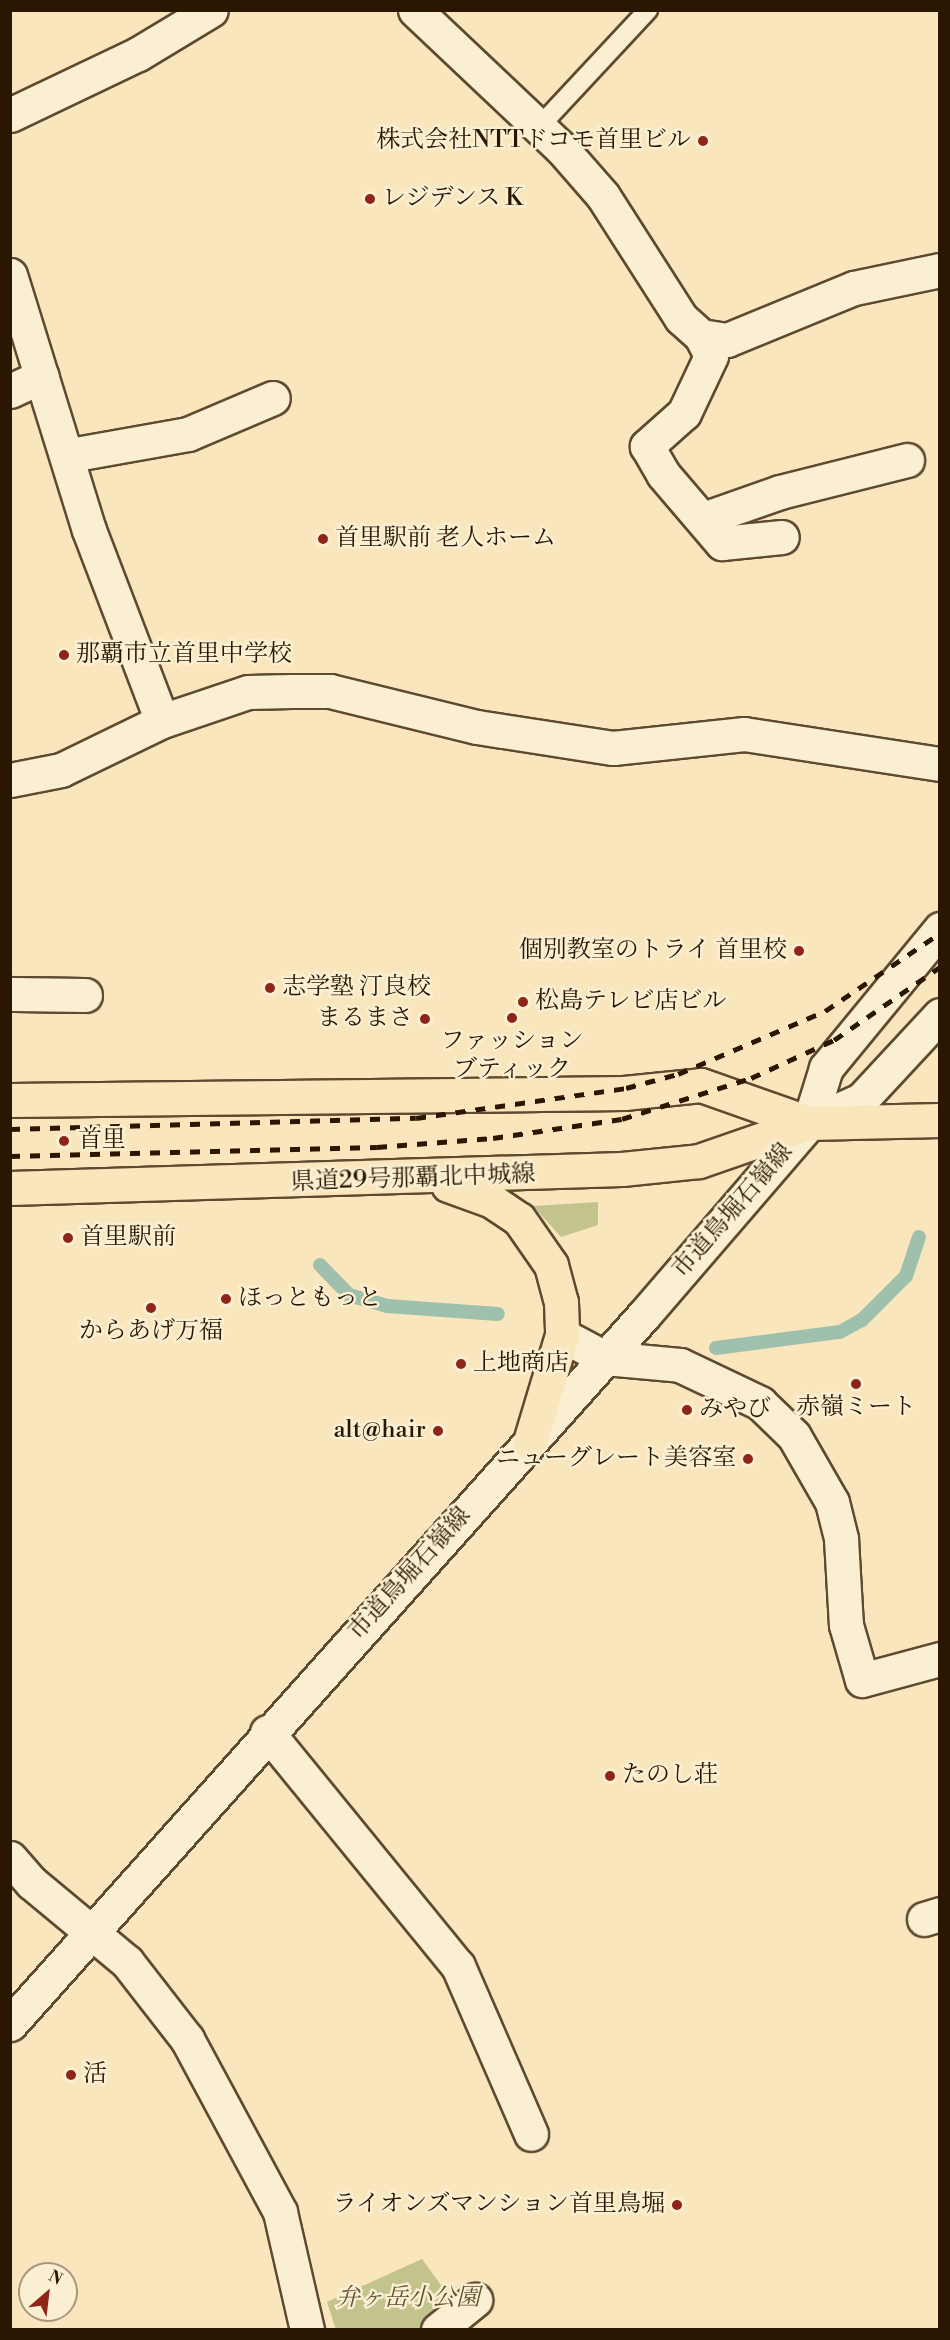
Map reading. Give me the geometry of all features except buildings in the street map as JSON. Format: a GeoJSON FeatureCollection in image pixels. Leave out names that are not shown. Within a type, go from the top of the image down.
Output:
{"type":"FeatureCollection","features":[{"type":"Feature","properties":{"kind":"main road","name":"県道29号那覇北中城線"},"geometry":{"type":"LineString","coordinates":[[10,1100],[624,1093],[701,1085],[808,1123]]}},
{"type":"Feature","properties":{"kind":"main road","name":"県道29号那覇北中城線"},"geometry":{"type":"LineString","coordinates":[[10,1188],[534,1176],[699,1161],[808,1123],[939,1120]]}},
{"type":"Feature","properties":{"kind":"main road"},"geometry":{"type":"LineString","coordinates":[[418,1178],[492,1201],[534,1235],[551,1265],[561,1302],[562,1335],[530,1442]]}},
{"type":"Feature","properties":{"kind":"street"},"geometry":{"type":"LineString","coordinates":[[10,115],[138,54],[211,10]]}},
{"type":"Feature","properties":{"kind":"street"},"geometry":{"type":"LineString","coordinates":[[415,10],[539,128],[603,196],[681,318],[701,336],[711,356],[684,412],[647,446],[663,474],[722,543],[782,537]]}},
{"type":"Feature","properties":{"kind":"street"},"geometry":{"type":"LineString","coordinates":[[701,336],[726,340],[854,288],[939,270]]}},
{"type":"Feature","properties":{"kind":"street"},"geometry":{"type":"LineString","coordinates":[[10,275],[70,455],[89,530],[162,721]]}},
{"type":"Feature","properties":{"kind":"street"},"geometry":{"type":"LineString","coordinates":[[10,391],[42,376]]}},
{"type":"Feature","properties":{"kind":"street"},"geometry":{"type":"LineString","coordinates":[[70,455],[188,434],[273,398]]}},
{"type":"Feature","properties":{"kind":"street"},"geometry":{"type":"LineString","coordinates":[[703,519],[780,492],[907,460]]}},
{"type":"Feature","properties":{"kind":"street"},"geometry":{"type":"LineString","coordinates":[[10,780],[61,770],[162,721],[248,692],[330,691],[477,727],[613,748],[744,734],[939,764]]}},
{"type":"Feature","properties":{"kind":"street","name":"市道鳥堀石嶺線"},"geometry":{"type":"LineString","coordinates":[[10,2024],[267,1732],[605,1358],[808,1123],[826,1068],[939,929]]}},
{"type":"Feature","properties":{"kind":"street"},"geometry":{"type":"LineString","coordinates":[[10,994],[85,995]]}},
{"type":"Feature","properties":{"kind":"street","name":"市道鳥堀石嶺線"},"geometry":{"type":"LineString","coordinates":[[808,1123],[861,1100],[939,1015]]}},
{"type":"Feature","properties":{"kind":"street"},"geometry":{"type":"LineString","coordinates":[[562,1335],[605,1358],[680,1365],[760,1403],[794,1436],[832,1502],[841,1539],[846,1624],[862,1680],[939,1659]]}},
{"type":"Feature","properties":{"kind":"street"},"geometry":{"type":"LineString","coordinates":[[267,1732],[458,1966],[531,2134]]}},
{"type":"Feature","properties":{"kind":"street"},"geometry":{"type":"LineString","coordinates":[[10,1858],[32,1883],[91,1931],[163,2003],[223,2102],[280,2212],[307,2330]]}},
{"type":"Feature","properties":{"kind":"street"},"geometry":{"type":"LineString","coordinates":[[438,2330],[475,2300]]}},
{"type":"Feature","properties":{"kind":"lane"},"geometry":{"type":"LineString","coordinates":[[539,128],[648,10]]}},
{"type":"Feature","properties":{"kind":"green space"},"geometry":{"type":"Polygon","coordinates":[[[598,1202],[598,1225],[561,1237],[533,1206],[598,1202]]]}},
{"type":"Feature","properties":{"kind":"green space","name":"弁ヶ岳小公園"},"geometry":{"type":"Polygon","coordinates":[[[422,2259],[454,2303],[418,2329],[336,2330],[327,2302],[422,2259]]]}},
{"type":"Feature","properties":{"kind":"waterway"},"geometry":{"type":"LineString","coordinates":[[716,1348],[840,1332],[862,1320],[906,1276],[919,1237]]}},
{"type":"Feature","properties":{"kind":"waterway"},"geometry":{"type":"LineString","coordinates":[[320,1265],[349,1295],[387,1306],[498,1314]]}},
{"type":"Feature","properties":{"kind":"railway"},"geometry":{"type":"LineString","coordinates":[[10,1129],[416,1118],[626,1088],[678,1074],[825,1011],[940,933]]}},
{"type":"Feature","properties":{"kind":"railway"},"geometry":{"type":"LineString","coordinates":[[10,1156],[377,1147],[493,1138],[622,1119],[751,1078],[834,1040],[940,967]]}},
{"type":"Feature","properties":{"kind":"place","name":"株式会社NTTドコモ首里ビル"},"geometry":{"type":"Point","coordinates":[703,141]}},
{"type":"Feature","properties":{"kind":"place","name":"レジデンス K"},"geometry":{"type":"Point","coordinates":[370,199]}},
{"type":"Feature","properties":{"kind":"place","name":"首里駅前 老人ホーム"},"geometry":{"type":"Point","coordinates":[323,539]}},
{"type":"Feature","properties":{"kind":"place","name":"那覇市立首里中学校"},"geometry":{"type":"Point","coordinates":[64,655]}},
{"type":"Feature","properties":{"kind":"place","name":"個別教室のトライ 首里校"},"geometry":{"type":"Point","coordinates":[799,951]}},
{"type":"Feature","properties":{"kind":"place","name":"志学塾 汀良校"},"geometry":{"type":"Point","coordinates":[270,988]}},
{"type":"Feature","properties":{"kind":"place","name":"松島テレビ店ビル"},"geometry":{"type":"Point","coordinates":[523,1002]}},
{"type":"Feature","properties":{"kind":"place","name":"ファッション ブティック"},"geometry":{"type":"Point","coordinates":[512,1018]}},
{"type":"Feature","properties":{"kind":"place","name":"まるまさ"},"geometry":{"type":"Point","coordinates":[425,1019]}},
{"type":"Feature","properties":{"kind":"place","name":"首里"},"geometry":{"type":"Point","coordinates":[64,1141]}},
{"type":"Feature","properties":{"kind":"place","name":"首里駅前"},"geometry":{"type":"Point","coordinates":[68,1238]}},
{"type":"Feature","properties":{"kind":"place","name":"ほっともっと"},"geometry":{"type":"Point","coordinates":[226,1299]}},
{"type":"Feature","properties":{"kind":"place","name":"からあげ万福"},"geometry":{"type":"Point","coordinates":[151,1308]}},
{"type":"Feature","properties":{"kind":"place","name":"上地商店"},"geometry":{"type":"Point","coordinates":[461,1364]}},
{"type":"Feature","properties":{"kind":"place","name":"赤嶺ミート"},"geometry":{"type":"Point","coordinates":[856,1384]}},
{"type":"Feature","properties":{"kind":"place","name":"みやび"},"geometry":{"type":"Point","coordinates":[687,1410]}},
{"type":"Feature","properties":{"kind":"place","name":"alt@hair"},"geometry":{"type":"Point","coordinates":[438,1431]}},
{"type":"Feature","properties":{"kind":"place","name":"ニューグレート美容室"},"geometry":{"type":"Point","coordinates":[748,1459]}},
{"type":"Feature","properties":{"kind":"place","name":"たのし荘"},"geometry":{"type":"Point","coordinates":[610,1776]}},
{"type":"Feature","properties":{"kind":"place","name":"活"},"geometry":{"type":"Point","coordinates":[71,2075]}},
{"type":"Feature","properties":{"kind":"place","name":"ライオンズマンション首里鳥堀"},"geometry":{"type":"Point","coordinates":[677,2205]}}]}
